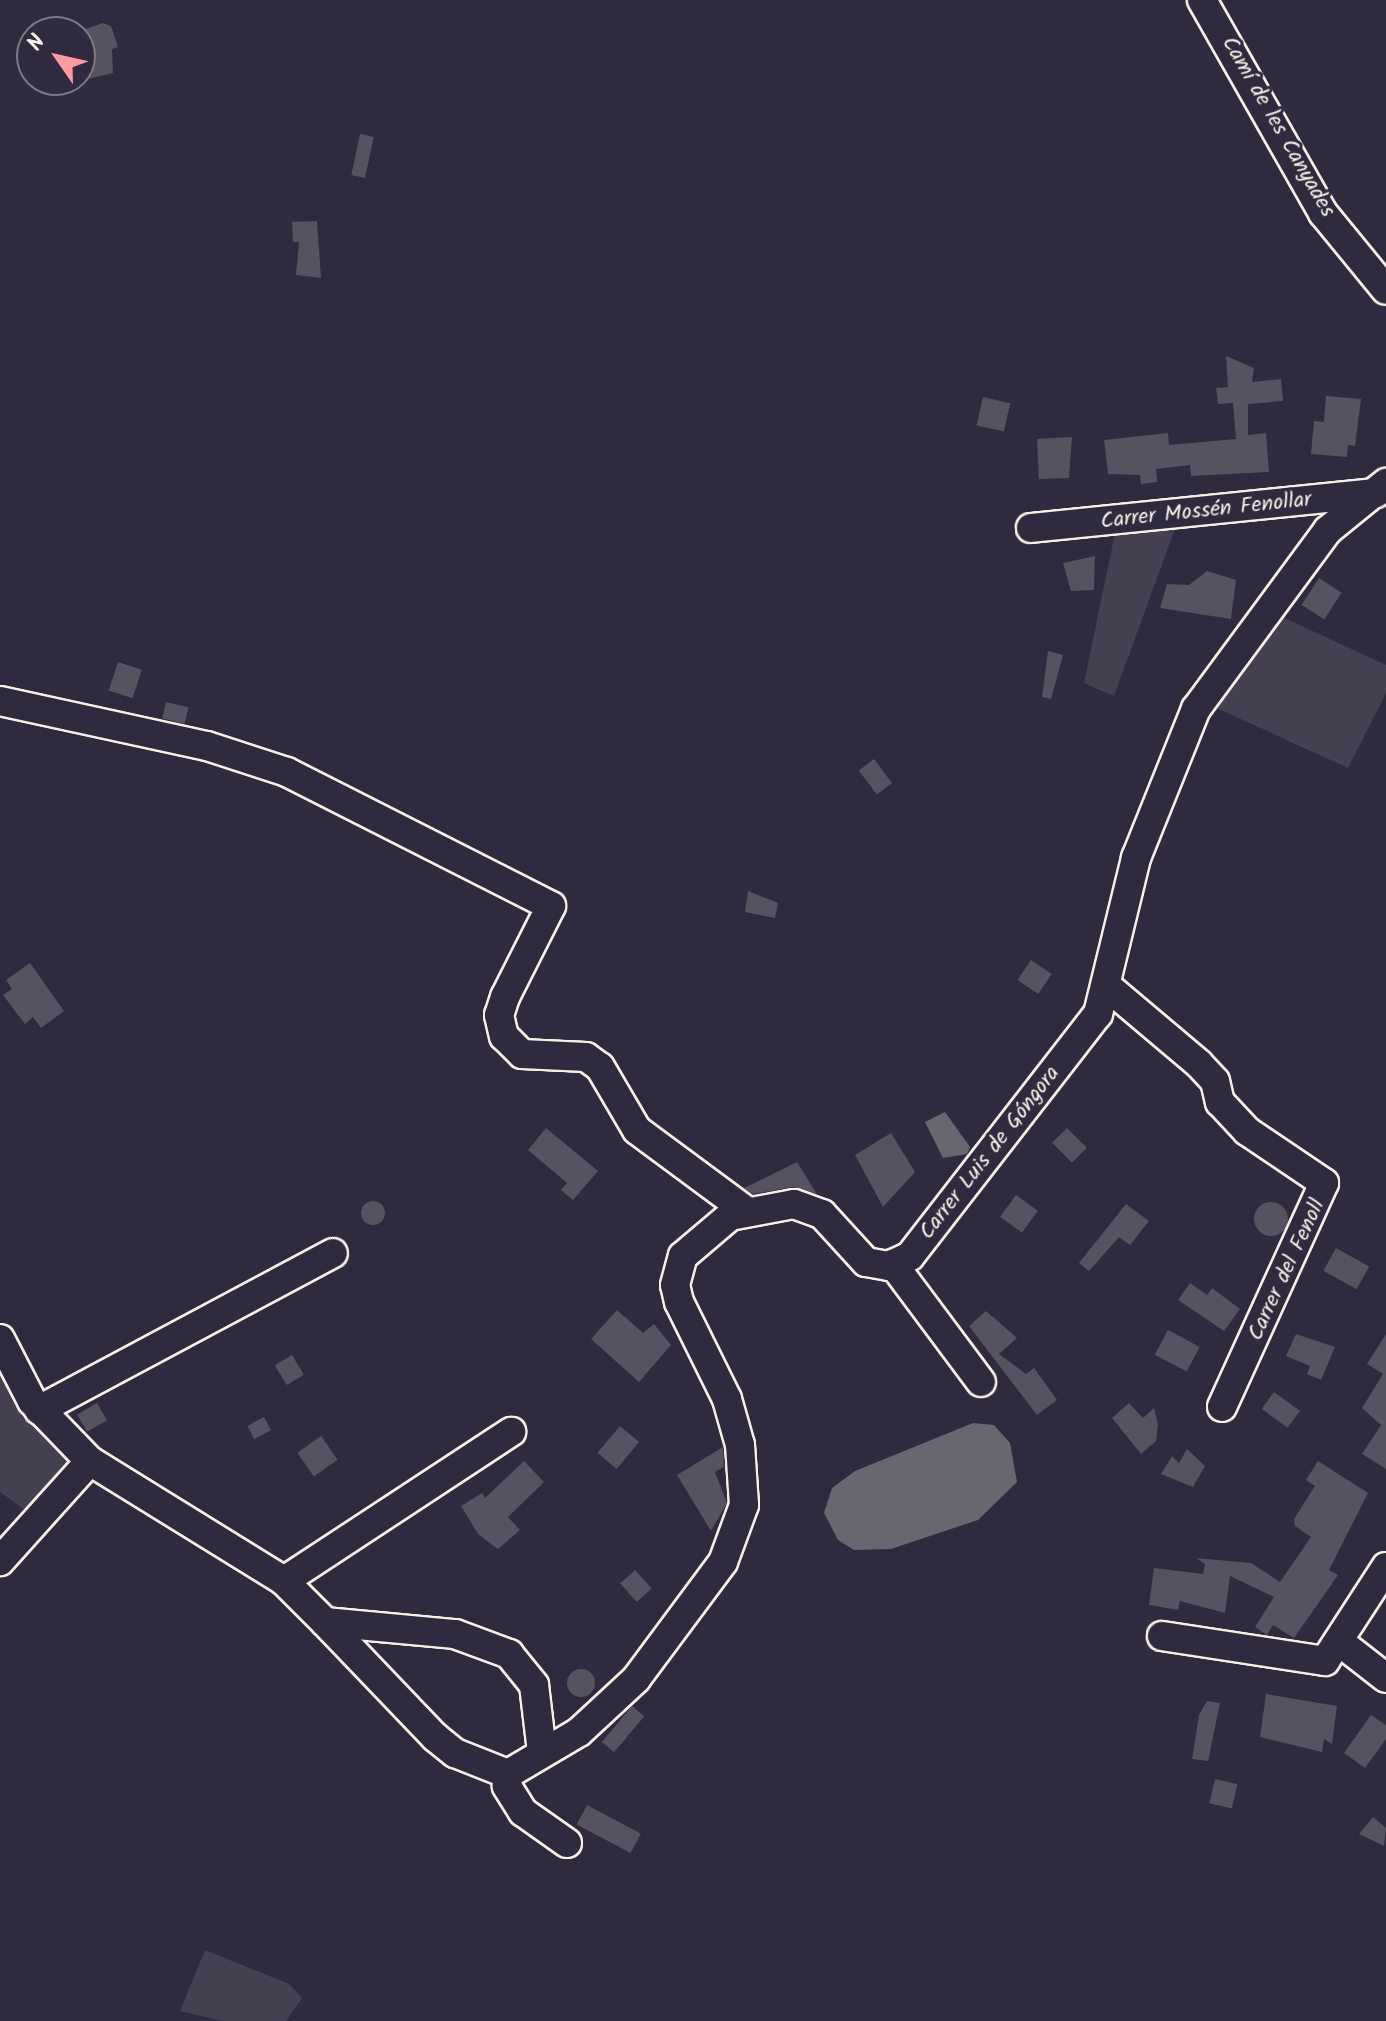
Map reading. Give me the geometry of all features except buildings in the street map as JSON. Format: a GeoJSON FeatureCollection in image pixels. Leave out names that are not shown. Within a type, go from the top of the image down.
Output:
{"type":"FeatureCollection","features":[{"type":"Feature","properties":{"kind":"street","name":"Camí de les Canyades"},"geometry":{"type":"LineString","coordinates":[[1202,0],[1323,213],[1386,290]]}},
{"type":"Feature","properties":{"kind":"street","name":"Carrer Mossén Fenollar"},"geometry":{"type":"LineString","coordinates":[[1031,528],[1383,488]]}},
{"type":"Feature","properties":{"kind":"street","name":"Carrer Luis de Góngora"},"geometry":{"type":"LineString","coordinates":[[893,1264],[910,1256],[1098,1014],[1108,987],[1136,858],[1196,709],[1328,530],[1383,488]]}},
{"type":"Feature","properties":{"kind":"street"},"geometry":{"type":"LineString","coordinates":[[0,701],[248,757],[551,906],[505,997],[499,1015],[504,1036],[522,1054],[567,1051],[593,1062],[637,1130],[745,1210]]}},
{"type":"Feature","properties":{"kind":"street","name":"Carrer del Fenoll"},"geometry":{"type":"LineString","coordinates":[[1108,987],[1199,1064],[1215,1081],[1220,1102],[1247,1131],[1324,1183],[1222,1407]]}},
{"type":"Feature","properties":{"kind":"street"},"geometry":{"type":"LineString","coordinates":[[508,1774],[579,1732],[636,1679],[732,1546],[744,1505],[740,1445],[717,1372],[675,1285],[693,1244],[745,1210],[809,1207],[866,1262],[893,1264],[981,1382]]}},
{"type":"Feature","properties":{"kind":"street"},"geometry":{"type":"LineString","coordinates":[[39,1410],[333,1253]]}},
{"type":"Feature","properties":{"kind":"street"},"geometry":{"type":"LineString","coordinates":[[0,1339],[39,1410],[90,1461],[284,1581],[435,1737],[455,1753],[508,1774]]}},
{"type":"Feature","properties":{"kind":"street"},"geometry":{"type":"LineString","coordinates":[[284,1581],[511,1432]]}},
{"type":"Feature","properties":{"kind":"street"},"geometry":{"type":"LineString","coordinates":[[0,1561],[90,1461]]}},
{"type":"Feature","properties":{"kind":"street"},"geometry":{"type":"LineString","coordinates":[[1162,1636],[1325,1661],[1341,1643],[1386,1567]]}},
{"type":"Feature","properties":{"kind":"street"},"geometry":{"type":"LineString","coordinates":[[325,1622],[455,1634],[509,1654],[534,1685],[542,1752]]}},
{"type":"Feature","properties":{"kind":"street"},"geometry":{"type":"LineString","coordinates":[[1341,1643],[1386,1678]]}},
{"type":"Feature","properties":{"kind":"street"},"geometry":{"type":"LineString","coordinates":[[508,1774],[507,1786],[523,1812],[567,1843]]}},
{"type":"Feature","properties":{"kind":"shaded area"},"geometry":{"type":"Polygon","coordinates":[[[1176,526],[1114,696],[1084,683],[1115,533],[1176,526]]]}},
{"type":"Feature","properties":{"kind":"shaded area"},"geometry":{"type":"Polygon","coordinates":[[[1280,616],[1386,665],[1386,693],[1348,768],[1210,705],[1280,616]]]}},
{"type":"Feature","properties":{"kind":"shaded area"},"geometry":{"type":"Polygon","coordinates":[[[945,1112],[970,1147],[967,1154],[943,1158],[925,1122],[945,1112]]]}},
{"type":"Feature","properties":{"kind":"shaded area"},"geometry":{"type":"Polygon","coordinates":[[[0,1351],[76,1456],[33,1516],[0,1492],[0,1351]]]}},
{"type":"Feature","properties":{"kind":"shaded area"},"geometry":{"type":"Polygon","coordinates":[[[973,1423],[994,1425],[1010,1443],[1017,1482],[978,1520],[891,1549],[854,1550],[838,1540],[824,1513],[832,1488],[855,1471],[973,1423]]]}},
{"type":"Feature","properties":{"kind":"shaded area"},"geometry":{"type":"Polygon","coordinates":[[[205,1950],[289,1984],[302,1998],[286,2021],[223,2021],[180,2011],[205,1950]]]}}]}
